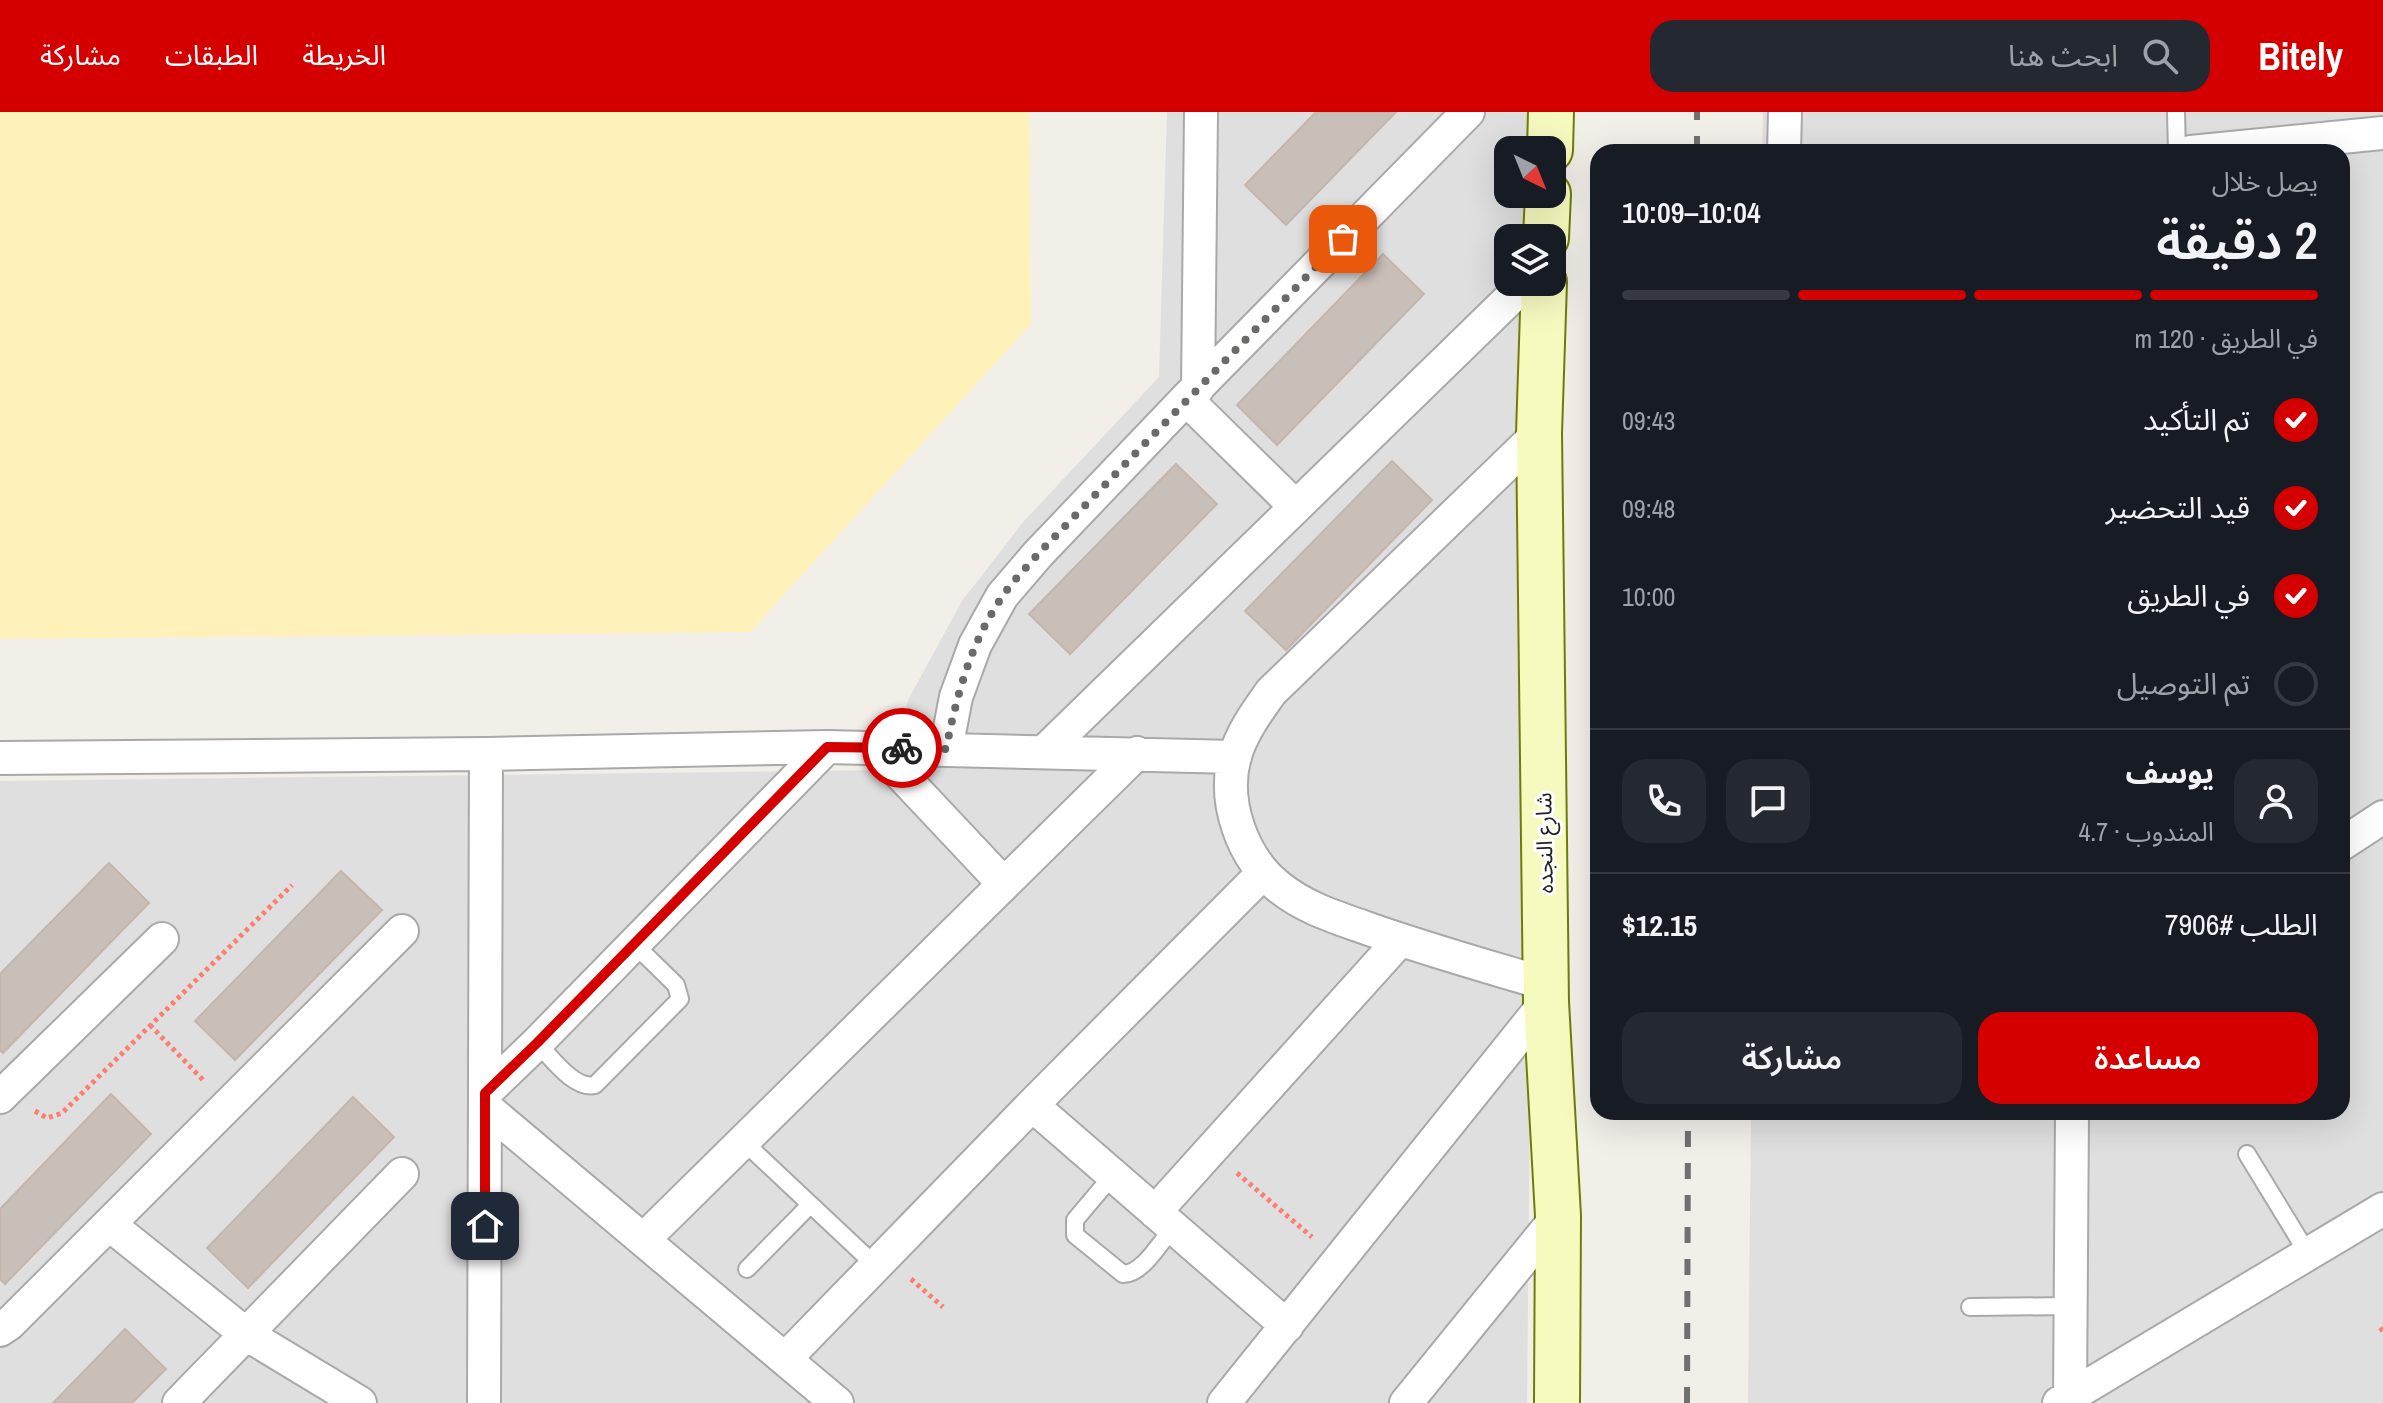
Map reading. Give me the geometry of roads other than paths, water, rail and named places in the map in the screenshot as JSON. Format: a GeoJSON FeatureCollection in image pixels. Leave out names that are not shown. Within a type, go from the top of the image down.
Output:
{"type":"FeatureCollection","features":[{"type":"Feature","properties":{"kind":"street"},"geometry":{"type":"LineString","coordinates":[[1201,112],[1192,393],[1296,507]]}},
{"type":"Feature","properties":{"kind":"street"},"geometry":{"type":"LineString","coordinates":[[946,749],[956,697],[975,645],[1002,596],[1038,554],[1192,393],[1468,112]]}},
{"type":"Feature","properties":{"kind":"street"},"geometry":{"type":"LineString","coordinates":[[1550,136],[1551,112]]}},
{"type":"Feature","properties":{"kind":"street"},"geometry":{"type":"LineString","coordinates":[[1784,144],[1785,112]]}},
{"type":"Feature","properties":{"kind":"street"},"geometry":{"type":"LineString","coordinates":[[2272,144],[2383,133]]}},
{"type":"Feature","properties":{"kind":"street"},"geometry":{"type":"LineString","coordinates":[[1045,751],[1513,296]]}},
{"type":"Feature","properties":{"kind":"street","name":"شارع النجده"},"geometry":{"type":"LineString","coordinates":[[1544,296],[1539,433],[1546,993],[1558,1216],[1557,1403]]}},
{"type":"Feature","properties":{"kind":"street"},"geometry":{"type":"LineString","coordinates":[[1224,1403],[1340,1262],[1546,993],[1314,910],[1279,888],[1263,873],[1238,828],[1231,796],[1235,757],[1247,728],[1271,692],[1539,433]]}},
{"type":"Feature","properties":{"kind":"street"},"geometry":{"type":"LineString","coordinates":[[0,758],[486,754],[827,747],[1235,757]]}},
{"type":"Feature","properties":{"kind":"street"},"geometry":{"type":"LineString","coordinates":[[485,1100],[827,747]]}},
{"type":"Feature","properties":{"kind":"street"},"geometry":{"type":"LineString","coordinates":[[876,748],[1004,884]]}},
{"type":"Feature","properties":{"kind":"street"},"geometry":{"type":"LineString","coordinates":[[644,1239],[1137,753]]}},
{"type":"Feature","properties":{"kind":"street"},"geometry":{"type":"LineString","coordinates":[[484,1403],[486,754]]}},
{"type":"Feature","properties":{"kind":"street"},"geometry":{"type":"LineString","coordinates":[[2350,839],[2383,817]]}},
{"type":"Feature","properties":{"kind":"street"},"geometry":{"type":"LineString","coordinates":[[785,1359],[1263,873]]}},
{"type":"Feature","properties":{"kind":"street"},"geometry":{"type":"LineString","coordinates":[[0,1330],[110,1225],[402,931]]}},
{"type":"Feature","properties":{"kind":"street"},"geometry":{"type":"LineString","coordinates":[[5,1092],[162,939]]}},
{"type":"Feature","properties":{"kind":"street"},"geometry":{"type":"LineString","coordinates":[[1164,1220],[1211,1150],[1400,940]]}},
{"type":"Feature","properties":{"kind":"street"},"geometry":{"type":"LineString","coordinates":[[485,1100],[837,1403]]}},
{"type":"Feature","properties":{"kind":"street"},"geometry":{"type":"LineString","coordinates":[[1032,1105],[1287,1326]]}},
{"type":"Feature","properties":{"kind":"street"},"geometry":{"type":"LineString","coordinates":[[2065,1400],[2071,1306],[2072,1120]]}},
{"type":"Feature","properties":{"kind":"street"},"geometry":{"type":"LineString","coordinates":[[179,1403],[402,1174]]}},
{"type":"Feature","properties":{"kind":"street"},"geometry":{"type":"LineString","coordinates":[[2065,1400],[2383,1209]]}},
{"type":"Feature","properties":{"kind":"street"},"geometry":{"type":"LineString","coordinates":[[1406,1403],[1558,1216]]}},
{"type":"Feature","properties":{"kind":"street"},"geometry":{"type":"LineString","coordinates":[[110,1225],[246,1334],[360,1403]]}},
{"type":"Feature","properties":{"kind":"lane"},"geometry":{"type":"LineString","coordinates":[[2176,112],[2177,144]]}},
{"type":"Feature","properties":{"kind":"lane"},"geometry":{"type":"LineString","coordinates":[[537,1043],[580,1085],[590,1087],[680,999],[676,985],[634,944]]}},
{"type":"Feature","properties":{"kind":"lane"},"geometry":{"type":"LineString","coordinates":[[743,1141],[876,1266]]}},
{"type":"Feature","properties":{"kind":"lane"},"geometry":{"type":"LineString","coordinates":[[2247,1154],[2308,1254]]}},
{"type":"Feature","properties":{"kind":"lane"},"geometry":{"type":"LineString","coordinates":[[1113,1175],[1075,1220],[1075,1235],[1128,1275],[1137,1270],[1164,1220]]}},
{"type":"Feature","properties":{"kind":"lane"},"geometry":{"type":"LineString","coordinates":[[747,1269],[810,1205]]}},
{"type":"Feature","properties":{"kind":"lane"},"geometry":{"type":"LineString","coordinates":[[1970,1307],[2071,1306]]}},
{"type":"Feature","properties":{"kind":"railway"},"geometry":{"type":"LineString","coordinates":[[1697,112],[1697,144]]}},
{"type":"Feature","properties":{"kind":"railway"},"geometry":{"type":"LineString","coordinates":[[1687,1403],[1688,1120]]}}]}
